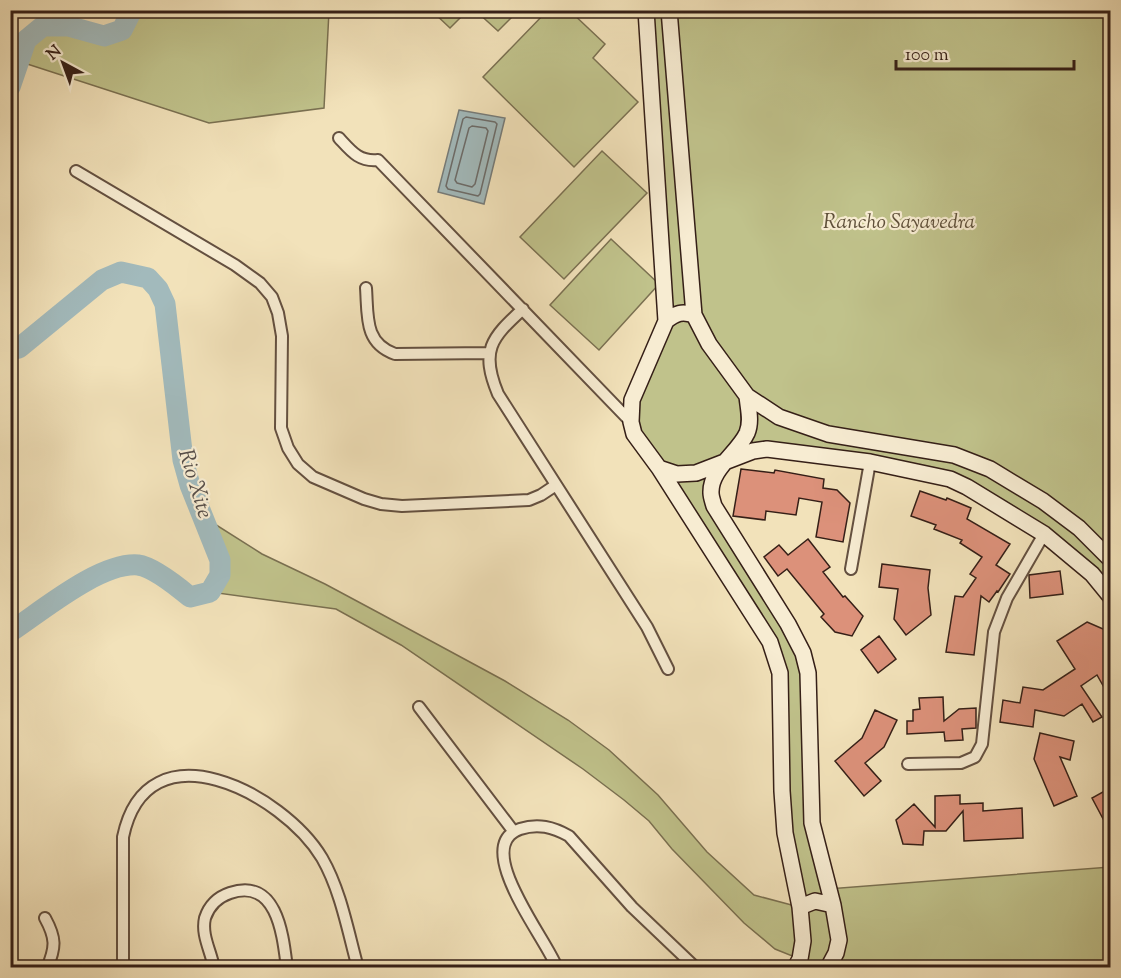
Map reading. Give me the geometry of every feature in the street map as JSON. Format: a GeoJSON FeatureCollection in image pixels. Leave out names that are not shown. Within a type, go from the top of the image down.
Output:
{"type":"FeatureCollection","features":[{"type":"Feature","properties":{"kind":"street"},"geometry":{"type":"LineString","coordinates":[[646,10],[666,321]]}},
{"type":"Feature","properties":{"kind":"street"},"geometry":{"type":"LineString","coordinates":[[669,10],[694,315],[709,344],[747,396],[778,417],[828,434],[945,453],[990,469],[1043,501],[1079,528],[1110,559]]}},
{"type":"Feature","properties":{"kind":"street"},"geometry":{"type":"LineString","coordinates":[[339,138],[360,159],[378,160],[631,422]]}},
{"type":"Feature","properties":{"kind":"street"},"geometry":{"type":"LineString","coordinates":[[76,171],[235,265],[260,283],[272,297],[278,313],[282,336],[281,428],[288,448],[298,464],[313,477],[364,499],[381,504],[402,506],[529,500],[556,486]]}},
{"type":"Feature","properties":{"kind":"street"},"geometry":{"type":"LineString","coordinates":[[366,288],[370,331],[375,341],[384,350],[395,354],[489,353]]}},
{"type":"Feature","properties":{"kind":"street"},"geometry":{"type":"LineString","coordinates":[[524,309],[504,326],[495,339],[489,353],[490,374],[498,394],[647,627],[668,669]]}},
{"type":"Feature","properties":{"kind":"street"},"geometry":{"type":"LineString","coordinates":[[694,315],[684,312],[674,314],[666,321],[632,400],[631,422],[634,434],[659,468],[770,642],[780,673],[785,832],[800,907],[803,942],[800,959],[795,968]]}},
{"type":"Feature","properties":{"kind":"street"},"geometry":{"type":"LineString","coordinates":[[747,396],[750,418],[747,432],[739,446],[725,461],[710,492],[714,506],[788,624],[803,653],[808,673],[812,823],[833,905],[839,940],[836,953],[828,968]]}},
{"type":"Feature","properties":{"kind":"street"},"geometry":{"type":"LineString","coordinates":[[659,468],[677,474],[696,473],[753,451],[767,449],[870,462],[950,479],[1044,534],[1092,573],[1110,596]]}},
{"type":"Feature","properties":{"kind":"street"},"geometry":{"type":"LineString","coordinates":[[851,569],[870,462]]}},
{"type":"Feature","properties":{"kind":"street"},"geometry":{"type":"LineString","coordinates":[[908,764],[961,763],[975,757],[982,744],[994,632],[1007,598],[1044,534]]}},
{"type":"Feature","properties":{"kind":"street"},"geometry":{"type":"LineString","coordinates":[[419,707],[514,832]]}},
{"type":"Feature","properties":{"kind":"street"},"geometry":{"type":"LineString","coordinates":[[123,968],[123,837],[127,817],[139,797],[156,783],[179,776],[208,777],[259,798],[281,813],[304,834],[322,859],[336,892],[358,968]]}},
{"type":"Feature","properties":{"kind":"street"},"geometry":{"type":"LineString","coordinates":[[557,968],[505,870],[503,851],[506,842],[514,832],[523,828],[541,826],[555,829],[569,836],[632,908],[696,968]]}},
{"type":"Feature","properties":{"kind":"street"},"geometry":{"type":"LineString","coordinates":[[214,968],[205,935],[205,919],[211,905],[223,895],[236,891],[252,891],[265,898],[276,913],[282,929],[287,968]]}},
{"type":"Feature","properties":{"kind":"street"},"geometry":{"type":"LineString","coordinates":[[800,907],[815,901],[833,905]]}},
{"type":"Feature","properties":{"kind":"street"},"geometry":{"type":"LineString","coordinates":[[45,918],[54,933],[54,952],[47,968]]}},
{"type":"Feature","properties":{"kind":"green space"},"geometry":{"type":"Polygon","coordinates":[[[132,11],[329,11],[324,108],[209,123],[18,61],[26,40],[43,26],[68,26],[104,36],[121,30],[132,11]]]}},
{"type":"Feature","properties":{"kind":"green space"},"geometry":{"type":"Polygon","coordinates":[[[432,11],[467,11],[450,28],[432,11]]]}},
{"type":"Feature","properties":{"kind":"green space"},"geometry":{"type":"Polygon","coordinates":[[[476,11],[518,11],[498,31],[476,11]]]}},
{"type":"Feature","properties":{"kind":"green space"},"geometry":{"type":"Polygon","coordinates":[[[547,11],[570,11],[605,44],[593,58],[638,102],[574,167],[483,77],[547,11]]]}},
{"type":"Feature","properties":{"kind":"green space","name":"Rancho Sayavedra"},"geometry":{"type":"Polygon","coordinates":[[[646,11],[1110,11],[1110,596],[1092,573],[967,487],[767,449],[726,461],[709,492],[803,653],[812,823],[828,889],[1110,867],[1110,967],[795,967],[800,959],[775,949],[744,923],[672,849],[649,821],[624,800],[583,769],[401,645],[336,609],[210,592],[220,575],[220,560],[202,516],[262,554],[325,584],[505,681],[568,720],[609,750],[658,795],[707,852],[754,895],[799,907],[785,833],[780,673],[632,421],[666,321],[646,11]]]}},
{"type":"Feature","properties":{"kind":"green space"},"geometry":{"type":"Polygon","coordinates":[[[602,151],[647,193],[564,279],[520,237],[602,151]]]}},
{"type":"Feature","properties":{"kind":"green space"},"geometry":{"type":"Polygon","coordinates":[[[611,239],[659,284],[599,350],[550,305],[611,239]]]}},
{"type":"Feature","properties":{"kind":"water"},"geometry":{"type":"Polygon","coordinates":[[[459,110],[505,118],[484,204],[438,192],[459,110]]]}},
{"type":"Feature","properties":{"kind":"building"},"geometry":{"type":"Polygon","coordinates":[[[741,469],[774,473],[775,470],[824,479],[823,488],[837,490],[850,503],[843,542],[816,537],[822,502],[799,498],[796,515],[766,511],[765,520],[733,516],[741,469]]]}},
{"type":"Feature","properties":{"kind":"building"},"geometry":{"type":"Polygon","coordinates":[[[920,491],[946,500],[947,498],[971,508],[967,519],[1010,544],[996,565],[1010,574],[989,602],[981,596],[974,655],[946,652],[955,596],[963,597],[976,578],[970,574],[982,557],[960,543],[962,540],[934,529],[936,525],[911,516],[920,491]]]}},
{"type":"Feature","properties":{"kind":"building"},"geometry":{"type":"Polygon","coordinates":[[[808,539],[830,567],[823,572],[843,597],[845,596],[863,616],[852,636],[835,632],[821,617],[824,614],[787,569],[778,576],[764,557],[779,545],[788,555],[808,539]]]}},
{"type":"Feature","properties":{"kind":"building"},"geometry":{"type":"Polygon","coordinates":[[[882,564],[930,570],[928,588],[931,615],[906,635],[894,619],[898,589],[879,587],[882,564]]]}},
{"type":"Feature","properties":{"kind":"building"},"geometry":{"type":"Polygon","coordinates":[[[1060,571],[1063,594],[1030,598],[1029,575],[1060,571]]]}},
{"type":"Feature","properties":{"kind":"building"},"geometry":{"type":"Polygon","coordinates":[[[1087,622],[1110,632],[1110,698],[1097,675],[1081,686],[1102,717],[1093,722],[1082,704],[1064,716],[1035,710],[1033,727],[1000,722],[1003,700],[1020,703],[1023,687],[1043,690],[1075,669],[1057,641],[1087,622]]]}},
{"type":"Feature","properties":{"kind":"building"},"geometry":{"type":"Polygon","coordinates":[[[879,636],[896,659],[878,673],[861,650],[879,636]]]}},
{"type":"Feature","properties":{"kind":"building"},"geometry":{"type":"Polygon","coordinates":[[[943,697],[944,721],[959,709],[976,708],[976,728],[962,729],[963,740],[945,741],[944,732],[907,734],[907,721],[913,721],[913,710],[920,709],[919,698],[943,697]]]}},
{"type":"Feature","properties":{"kind":"building"},"geometry":{"type":"Polygon","coordinates":[[[875,710],[897,720],[884,747],[865,763],[881,781],[864,796],[835,761],[862,738],[875,710]]]}},
{"type":"Feature","properties":{"kind":"building"},"geometry":{"type":"Polygon","coordinates":[[[1040,733],[1074,741],[1070,760],[1060,757],[1077,796],[1054,806],[1034,759],[1040,733]]]}},
{"type":"Feature","properties":{"kind":"building"},"geometry":{"type":"Polygon","coordinates":[[[1110,788],[1110,832],[1092,798],[1110,788]]]}},
{"type":"Feature","properties":{"kind":"building"},"geometry":{"type":"Polygon","coordinates":[[[960,795],[960,804],[983,803],[983,811],[1022,808],[1023,838],[964,841],[963,811],[946,831],[924,831],[923,845],[903,844],[896,820],[914,804],[935,827],[935,796],[960,795]]]}},
{"type":"Feature","properties":{"kind":"waterway","name":"Rio Xite"},"geometry":{"type":"LineString","coordinates":[[10,87],[26,40],[43,26],[68,26],[104,36],[122,30],[132,10]]}},
{"type":"Feature","properties":{"kind":"waterway","name":"Rio Xite"},"geometry":{"type":"LineString","coordinates":[[10,350],[19,348],[102,280],[121,272],[148,278],[158,289],[165,304],[183,460],[190,485],[220,560],[220,575],[210,592],[190,597],[151,569],[138,565],[123,566],[89,579],[10,632]]}}]}
